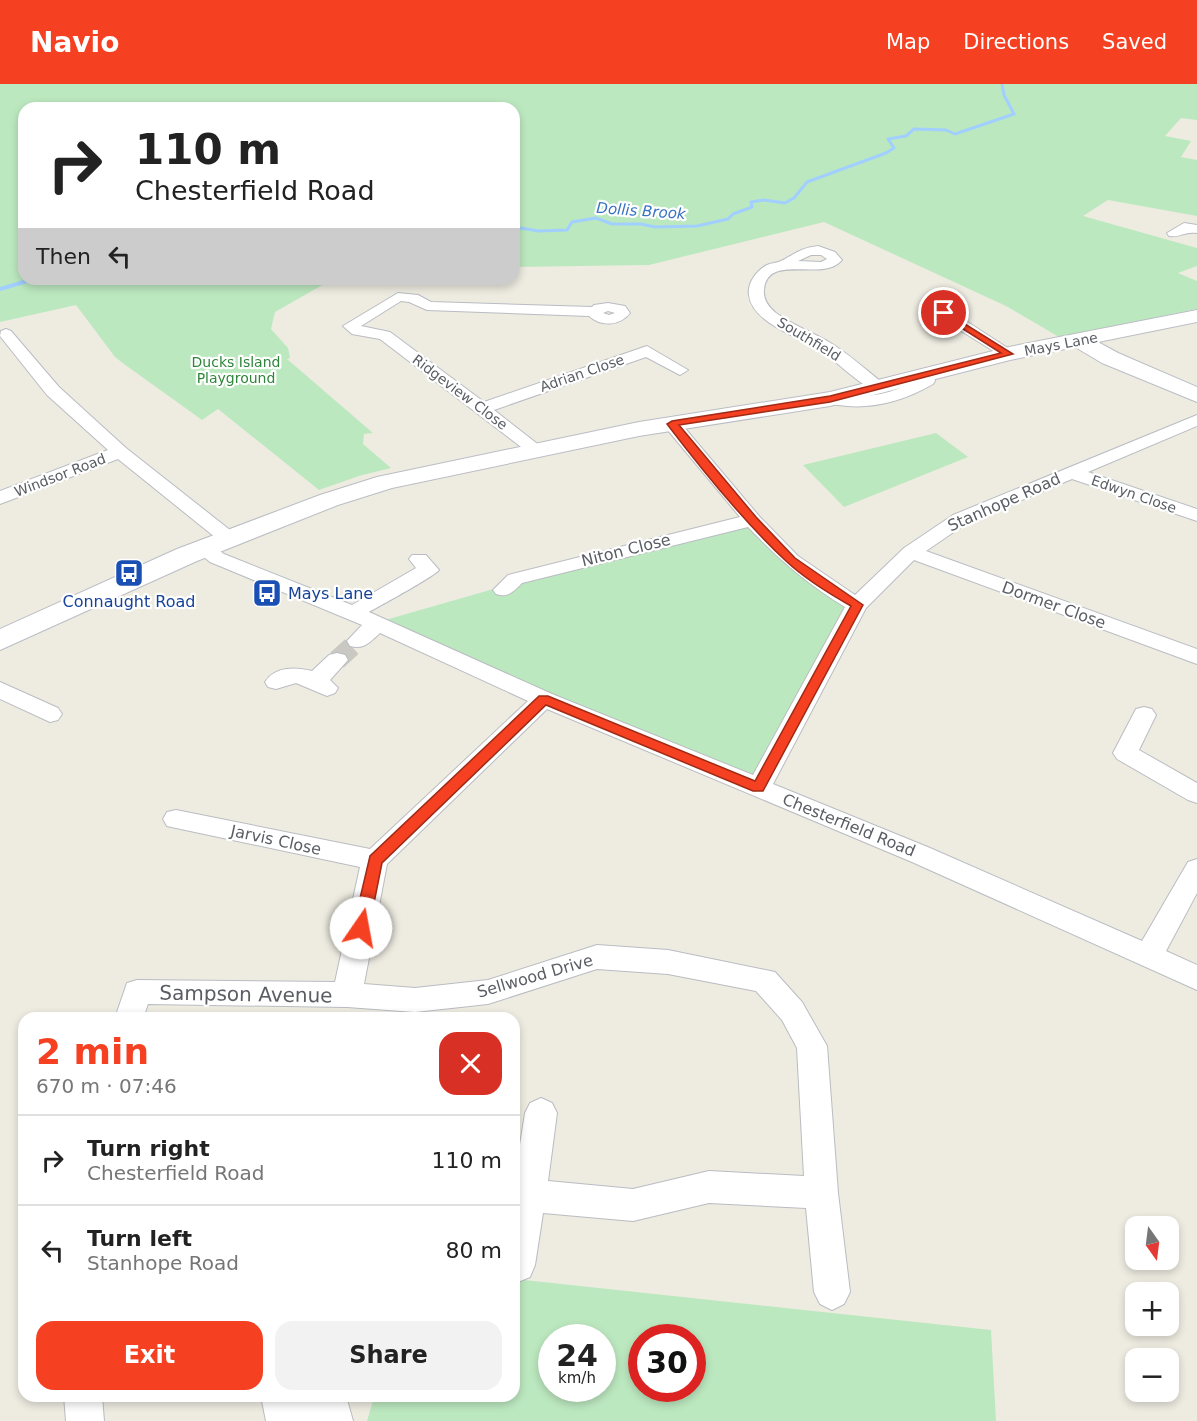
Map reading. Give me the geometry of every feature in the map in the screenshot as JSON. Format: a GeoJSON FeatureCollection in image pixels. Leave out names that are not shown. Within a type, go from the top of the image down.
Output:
{"type":"FeatureCollection","features":[{"type":"Feature","properties":{"kind":"street"},"geometry":{"type":"LineString","coordinates":[[1174,233],[1195,226]]}},
{"type":"Feature","properties":{"kind":"street","name":"Southfield"},"geometry":{"type":"LineString","coordinates":[[787,263],[772,268],[762,275],[758,283],[757,300],[762,309],[770,316],[822,345],[878,388]]}},
{"type":"Feature","properties":{"kind":"street","name":"Ridgeview Close"},"geometry":{"type":"LineString","coordinates":[[427,306],[420,300],[398,297],[351,326],[357,331],[387,329],[535,449]]}},
{"type":"Feature","properties":{"kind":"street","name":"Ridgeview Close"},"geometry":{"type":"LineString","coordinates":[[404,313],[427,306],[595,312]]}},
{"type":"Feature","properties":{"kind":"street"},"geometry":{"type":"LineString","coordinates":[[928,306],[944,313],[1009,354]]}},
{"type":"Feature","properties":{"kind":"street","name":"Mays Lane"},"geometry":{"type":"LineString","coordinates":[[0,640],[131,578],[215,543],[369,487],[535,449],[830,399],[1009,354],[1197,316]]}},
{"type":"Feature","properties":{"kind":"street"},"geometry":{"type":"LineString","coordinates":[[2,332],[53,391],[215,543]]}},
{"type":"Feature","properties":{"kind":"street"},"geometry":{"type":"LineString","coordinates":[[1078,340],[1110,358],[1197,395]]}},
{"type":"Feature","properties":{"kind":"street"},"geometry":{"type":"LineString","coordinates":[[647,351],[666,344]]}},
{"type":"Feature","properties":{"kind":"street","name":"Adrian Close"},"geometry":{"type":"LineString","coordinates":[[482,408],[647,351],[680,370]]}},
{"type":"Feature","properties":{"kind":"street","name":"Mays Lane"},"geometry":{"type":"LineString","coordinates":[[830,399],[848,402],[896,396],[927,381],[926,374]]}},
{"type":"Feature","properties":{"kind":"street","name":"Stanhope Road"},"geometry":{"type":"LineString","coordinates":[[758,788],[857,605],[911,552],[960,519],[1197,420]]}},
{"type":"Feature","properties":{"kind":"street"},"geometry":{"type":"LineString","coordinates":[[672,424],[752,520],[791,560],[824,585],[857,605]]}},
{"type":"Feature","properties":{"kind":"street","name":"Windsor Road"},"geometry":{"type":"LineString","coordinates":[[0,498],[120,452]]}},
{"type":"Feature","properties":{"kind":"street","name":"Edwyn Close"},"geometry":{"type":"LineString","coordinates":[[1071,472],[1197,515]]}},
{"type":"Feature","properties":{"kind":"street","name":"Niton Close"},"geometry":{"type":"LineString","coordinates":[[503,590],[515,579],[752,520]]}},
{"type":"Feature","properties":{"kind":"street","name":"Chesterfield Road"},"geometry":{"type":"LineString","coordinates":[[215,543],[217,558],[378,623],[544,699],[921,855],[1197,978]]}},
{"type":"Feature","properties":{"kind":"street","name":"Dormer Close"},"geometry":{"type":"LineString","coordinates":[[911,552],[1197,657]]}},
{"type":"Feature","properties":{"kind":"street"},"geometry":{"type":"LineString","coordinates":[[353,613],[414,576],[429,570],[419,560]]}},
{"type":"Feature","properties":{"kind":"street"},"geometry":{"type":"LineString","coordinates":[[358,641],[378,623]]}},
{"type":"Feature","properties":{"kind":"street"},"geometry":{"type":"LineString","coordinates":[[276,682],[286,674],[297,674],[320,684],[337,660]]}},
{"type":"Feature","properties":{"kind":"street"},"geometry":{"type":"LineString","coordinates":[[0,690],[50,714]]}},
{"type":"Feature","properties":{"kind":"street"},"geometry":{"type":"LineString","coordinates":[[347,995],[375,860],[544,699]]}},
{"type":"Feature","properties":{"kind":"street"},"geometry":{"type":"LineString","coordinates":[[1144,715],[1125,753],[1197,794]]}},
{"type":"Feature","properties":{"kind":"street","name":"Jarvis Close"},"geometry":{"type":"LineString","coordinates":[[176,819],[375,860]]}},
{"type":"Feature","properties":{"kind":"street"},"geometry":{"type":"LineString","coordinates":[[1149,955],[1197,869]]}},
{"type":"Feature","properties":{"kind":"street","name":"Sellwood Drive"},"geometry":{"type":"LineString","coordinates":[[347,995],[415,1000],[488,992],[597,957],[668,962],[765,981],[792,1011],[812,1046],[821,1193],[831,1292]]}},
{"type":"Feature","properties":{"kind":"street","name":"Sampson Avenue"},"geometry":{"type":"LineString","coordinates":[[131,1012],[137,992],[347,995]]}},
{"type":"Feature","properties":{"kind":"street"},"geometry":{"type":"LineString","coordinates":[[520,1252],[542,1113]]}},
{"type":"Feature","properties":{"kind":"street"},"geometry":{"type":"LineString","coordinates":[[529,1196],[633,1205],[709,1187],[821,1193]]}},
{"type":"Feature","properties":{"kind":"street"},"geometry":{"type":"LineString","coordinates":[[83,1402],[85,1421]]}},
{"type":"Feature","properties":{"kind":"street"},"geometry":{"type":"LineString","coordinates":[[281,1402],[285,1421]]}},
{"type":"Feature","properties":{"kind":"street"},"geometry":{"type":"LineString","coordinates":[[294,1421],[332,1409],[334,1421]]}},
{"type":"Feature","properties":{"kind":"green space","name":"Ducks Island Playground"},"geometry":{"type":"Polygon","coordinates":[[[0,84],[1197,84],[1197,120],[1181,118],[1165,136],[1191,141],[1181,157],[1197,160],[1197,216],[1108,200],[1083,216],[1197,248],[1197,266],[1178,273],[1197,281],[1197,309],[1059,337],[1006,306],[824,222],[649,265],[520,267],[520,102],[18,102],[18,285],[322,285],[275,312],[271,329],[288,348],[290,358],[287,359],[373,433],[364,434],[363,444],[391,468],[319,490],[218,409],[202,420],[124,364],[115,357],[76,305],[0,322],[0,84]]]}},
{"type":"Feature","properties":{"kind":"green space"},"geometry":{"type":"Polygon","coordinates":[[[936,433],[968,457],[844,507],[803,465],[936,433]]]}},
{"type":"Feature","properties":{"kind":"green space"},"geometry":{"type":"Polygon","coordinates":[[[752,520],[857,605],[758,788],[375,623],[664,540],[752,520]]]}},
{"type":"Feature","properties":{"kind":"green space"},"geometry":{"type":"Polygon","coordinates":[[[520,1280],[991,1330],[996,1421],[367,1421],[373,1402],[520,1402],[520,1280]]]}},
{"type":"Feature","properties":{"kind":"waterway","name":"Dollis Brook"},"geometry":{"type":"LineString","coordinates":[[520,228],[539,231],[567,230],[572,222],[596,218],[612,224],[641,224],[655,227],[697,226],[728,219],[733,214],[752,207],[751,202],[764,200],[785,203],[794,198],[807,182],[886,153],[894,148],[888,139],[906,136],[914,129],[946,130],[955,134],[1014,114],[1004,95],[1002,84]]}},
{"type":"Feature","properties":{"kind":"waterway","name":"Dollis Brook"},"geometry":{"type":"LineString","coordinates":[[0,289],[18,284]]}},
{"type":"Feature","properties":{"kind":"tunnel"},"geometry":{"type":"LineString","coordinates":[[337,660],[358,641]]}},
{"type":"Feature","properties":{"kind":"place","name":"Connaught Road"},"geometry":{"type":"Point","coordinates":[129,573]}},
{"type":"Feature","properties":{"kind":"place","name":"Mays Lane"},"geometry":{"type":"Point","coordinates":[267,593]}},
{"type":"Feature","properties":{"kind":"route"},"geometry":{"type":"LineString","coordinates":[[361,928],[375,860],[544,699],[758,788],[857,605],[824,585],[791,560],[752,520],[672,424],[830,399],[1009,354],[944,313]]}}]}
